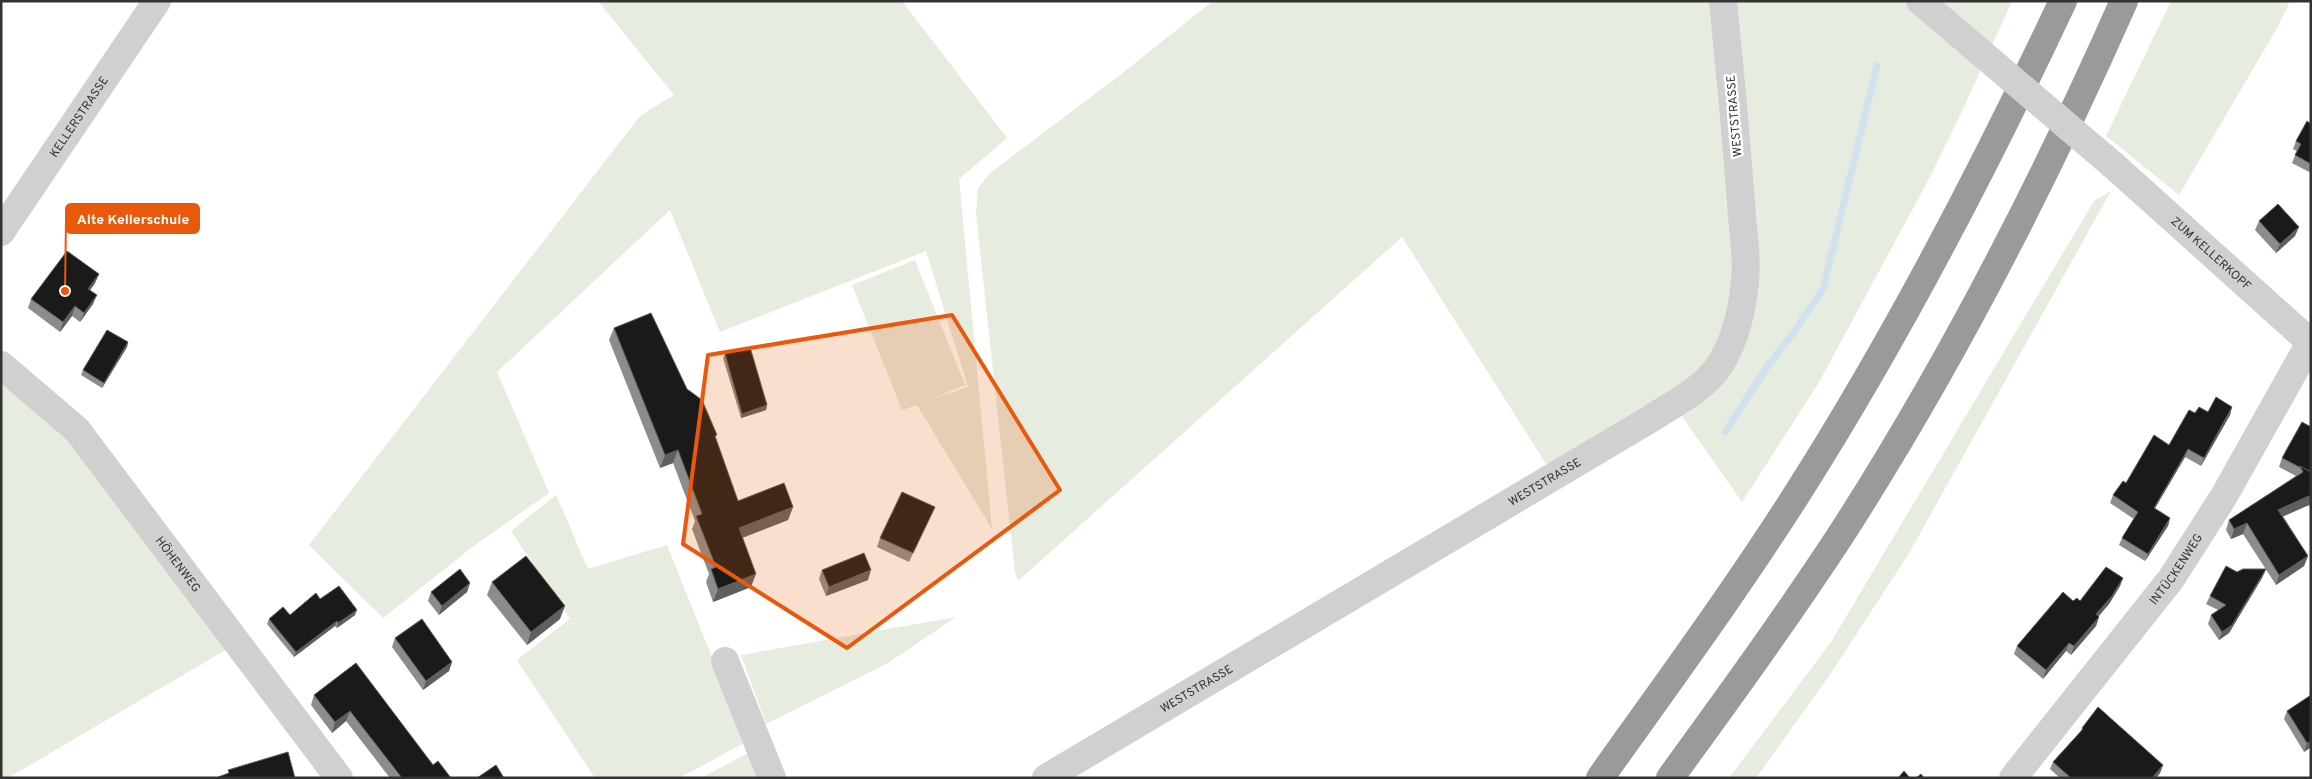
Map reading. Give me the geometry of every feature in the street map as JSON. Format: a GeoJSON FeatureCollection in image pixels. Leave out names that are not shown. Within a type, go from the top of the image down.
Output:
{"type":"FeatureCollection","features":[{"type":"Feature","properties":{"kind":"highway"},"geometry":{"type":"LineString","coordinates":[[1600,778],[1724,605],[1802,485],[1872,370],[2010,114],[2063,1]]}},
{"type":"Feature","properties":{"kind":"highway"},"geometry":{"type":"LineString","coordinates":[[1670,778],[1765,648],[1843,531],[1923,399],[2003,253],[2124,1]]}},
{"type":"Feature","properties":{"kind":"street","name":"KELLERSTRASSE"},"geometry":{"type":"LineString","coordinates":[[1,232],[157,1]]}},
{"type":"Feature","properties":{"kind":"street","name":"WESTSTRASSE"},"geometry":{"type":"LineString","coordinates":[[1046,778],[1652,418],[1693,390],[1715,372],[1735,333],[1742,307],[1746,278],[1734,108],[1723,1]]}},
{"type":"Feature","properties":{"kind":"street","name":"ZUM KELLERKOPF"},"geometry":{"type":"LineString","coordinates":[[1920,1],[2113,165],[2310,342]]}},
{"type":"Feature","properties":{"kind":"street","name":"INTÜCKENWEG"},"geometry":{"type":"LineString","coordinates":[[2013,778],[2171,579],[2224,496],[2310,342]]}},
{"type":"Feature","properties":{"kind":"street","name":"HÖHENWEG"},"geometry":{"type":"LineString","coordinates":[[1,364],[77,430],[339,778]]}},
{"type":"Feature","properties":{"kind":"street"},"geometry":{"type":"LineString","coordinates":[[725,661],[772,778]]}},
{"type":"Feature","properties":{"kind":"highlighted area"},"geometry":{"type":"Polygon","coordinates":[[[952,315],[1060,490],[847,648],[683,544],[708,355],[952,315]]]}},
{"type":"Feature","properties":{"kind":"shaded area"},"geometry":{"type":"Polygon","coordinates":[[[598,1],[902,1],[1007,138],[959,179],[992,529],[917,405],[902,410],[852,285],[915,260],[965,385],[928,400],[968,387],[926,251],[720,332],[670,210],[497,372],[549,493],[471,548],[383,618],[309,545],[640,116],[674,95],[598,1]]]}},
{"type":"Feature","properties":{"kind":"shaded area"},"geometry":{"type":"Polygon","coordinates":[[[1213,1],[1716,1],[1737,278],[1718,347],[1690,382],[1548,467],[1402,237],[1018,581],[1015,572],[976,214],[978,188],[990,173],[1120,75],[1213,1]]]}},
{"type":"Feature","properties":{"kind":"shaded area"},"geometry":{"type":"Polygon","coordinates":[[[1729,1],[2012,1],[1930,177],[1818,384],[1742,502],[1679,412],[1745,331],[1729,1]]]}},
{"type":"Feature","properties":{"kind":"shaded area"},"geometry":{"type":"Polygon","coordinates":[[[2171,1],[2290,1],[2277,28],[2179,195],[2106,136],[2171,1]]]}},
{"type":"Feature","properties":{"kind":"shaded area"},"geometry":{"type":"Polygon","coordinates":[[[2111,191],[1908,555],[1833,670],[1756,778],[1729,778],[1831,642],[2094,201],[2111,191]]]}},
{"type":"Feature","properties":{"kind":"shaded area"},"geometry":{"type":"Polygon","coordinates":[[[1,372],[74,434],[234,645],[8,778],[1,778],[1,372]]]}},
{"type":"Feature","properties":{"kind":"shaded area"},"geometry":{"type":"Polygon","coordinates":[[[556,495],[588,569],[667,545],[746,742],[679,778],[595,778],[517,660],[570,619],[511,531],[556,495]]]}},
{"type":"Feature","properties":{"kind":"shaded area"},"geometry":{"type":"Polygon","coordinates":[[[956,617],[888,663],[766,724],[741,655],[956,617]]]}},
{"type":"Feature","properties":{"kind":"shaded area"},"geometry":{"type":"Polygon","coordinates":[[[750,752],[760,778],[701,778],[750,752]]]}},
{"type":"Feature","properties":{"kind":"building"},"geometry":{"type":"Polygon","coordinates":[[[2307,121],[2311,124],[2311,164],[2295,155],[2301,144],[2296,141],[2307,121]]]}},
{"type":"Feature","properties":{"kind":"building"},"geometry":{"type":"Polygon","coordinates":[[[2278,204],[2299,227],[2280,244],[2259,221],[2278,204]]]}},
{"type":"Feature","properties":{"kind":"building"},"geometry":{"type":"Polygon","coordinates":[[[67,251],[99,274],[88,289],[97,295],[84,313],[75,306],[63,322],[31,299],[67,251]]]}},
{"type":"Feature","properties":{"kind":"building"},"geometry":{"type":"Polygon","coordinates":[[[651,313],[687,389],[702,400],[717,435],[715,436],[738,501],[784,483],[793,507],[739,528],[756,574],[718,589],[711,569],[716,567],[696,516],[702,514],[678,450],[665,455],[614,328],[651,313]]]}},
{"type":"Feature","properties":{"kind":"building"},"geometry":{"type":"Polygon","coordinates":[[[107,330],[128,342],[104,383],[83,370],[107,330]]]}},
{"type":"Feature","properties":{"kind":"building"},"geometry":{"type":"Polygon","coordinates":[[[750,347],[767,405],[742,414],[725,354],[750,347]]]}},
{"type":"Feature","properties":{"kind":"building"},"geometry":{"type":"Polygon","coordinates":[[[2216,397],[2232,407],[2204,458],[2188,449],[2154,508],[2170,518],[2148,554],[2122,538],[2138,512],[2113,495],[2123,481],[2126,483],[2154,435],[2169,445],[2189,410],[2195,413],[2199,407],[2208,412],[2216,397]]]}},
{"type":"Feature","properties":{"kind":"building"},"geometry":{"type":"Polygon","coordinates":[[[2302,422],[2311,427],[2311,469],[2309,472],[2282,458],[2302,422]]]}},
{"type":"Feature","properties":{"kind":"building"},"geometry":{"type":"Polygon","coordinates":[[[2300,466],[2311,472],[2311,495],[2278,510],[2308,556],[2279,575],[2247,523],[2234,529],[2229,520],[2303,472],[2300,466]]]}},
{"type":"Feature","properties":{"kind":"building"},"geometry":{"type":"Polygon","coordinates":[[[902,492],[935,507],[913,553],[880,538],[902,492]]]}},
{"type":"Feature","properties":{"kind":"building"},"geometry":{"type":"Polygon","coordinates":[[[864,553],[871,570],[829,587],[822,570],[864,553]]]}},
{"type":"Feature","properties":{"kind":"building"},"geometry":{"type":"Polygon","coordinates":[[[526,556],[565,606],[531,632],[492,582],[526,556]]]}},
{"type":"Feature","properties":{"kind":"building"},"geometry":{"type":"Polygon","coordinates":[[[2226,566],[2237,572],[2243,569],[2266,569],[2232,625],[2222,632],[2211,615],[2226,605],[2210,596],[2226,566]]]}},
{"type":"Feature","properties":{"kind":"building"},"geometry":{"type":"Polygon","coordinates":[[[2106,567],[2123,578],[2112,596],[2096,614],[2099,617],[2074,646],[2069,643],[2046,670],[2017,646],[2063,592],[2073,601],[2077,598],[2080,601],[2106,567]]]}},
{"type":"Feature","properties":{"kind":"building"},"geometry":{"type":"Polygon","coordinates":[[[460,569],[470,583],[442,606],[431,592],[460,569]]]}},
{"type":"Feature","properties":{"kind":"building"},"geometry":{"type":"Polygon","coordinates":[[[339,586],[357,610],[338,623],[337,621],[296,652],[269,619],[283,607],[290,615],[316,593],[320,599],[339,586]]]}},
{"type":"Feature","properties":{"kind":"building"},"geometry":{"type":"Polygon","coordinates":[[[422,619],[452,662],[426,681],[395,638],[422,619]]]}},
{"type":"Feature","properties":{"kind":"building"},"geometry":{"type":"Polygon","coordinates":[[[356,663],[433,765],[438,761],[451,778],[402,778],[350,711],[335,722],[314,695],[356,663]]]}},
{"type":"Feature","properties":{"kind":"building"},"geometry":{"type":"Polygon","coordinates":[[[2311,695],[2311,741],[2307,743],[2287,711],[2311,695]]]}},
{"type":"Feature","properties":{"kind":"building"},"geometry":{"type":"Polygon","coordinates":[[[2098,707],[2163,765],[2152,778],[2071,778],[2053,762],[2083,729],[2098,707]]]}},
{"type":"Feature","properties":{"kind":"building"},"geometry":{"type":"Polygon","coordinates":[[[288,752],[295,778],[218,778],[229,773],[228,770],[288,752]]]}},
{"type":"Feature","properties":{"kind":"building"},"geometry":{"type":"Polygon","coordinates":[[[496,765],[504,778],[477,778],[496,765]]]}},
{"type":"Feature","properties":{"kind":"building"},"geometry":{"type":"Polygon","coordinates":[[[1904,771],[1910,778],[1898,778],[1904,771]]]}},
{"type":"Feature","properties":{"kind":"building"},"geometry":{"type":"Polygon","coordinates":[[[1921,774],[1924,778],[1916,778],[1921,774]]]}},
{"type":"Feature","properties":{"kind":"waterway"},"geometry":{"type":"LineString","coordinates":[[1725,432],[1767,367],[1823,289],[1877,66]]}},
{"type":"Feature","properties":{"kind":"place","name":"Alte Kellerschule"},"geometry":{"type":"Point","coordinates":[65,291]}}]}
